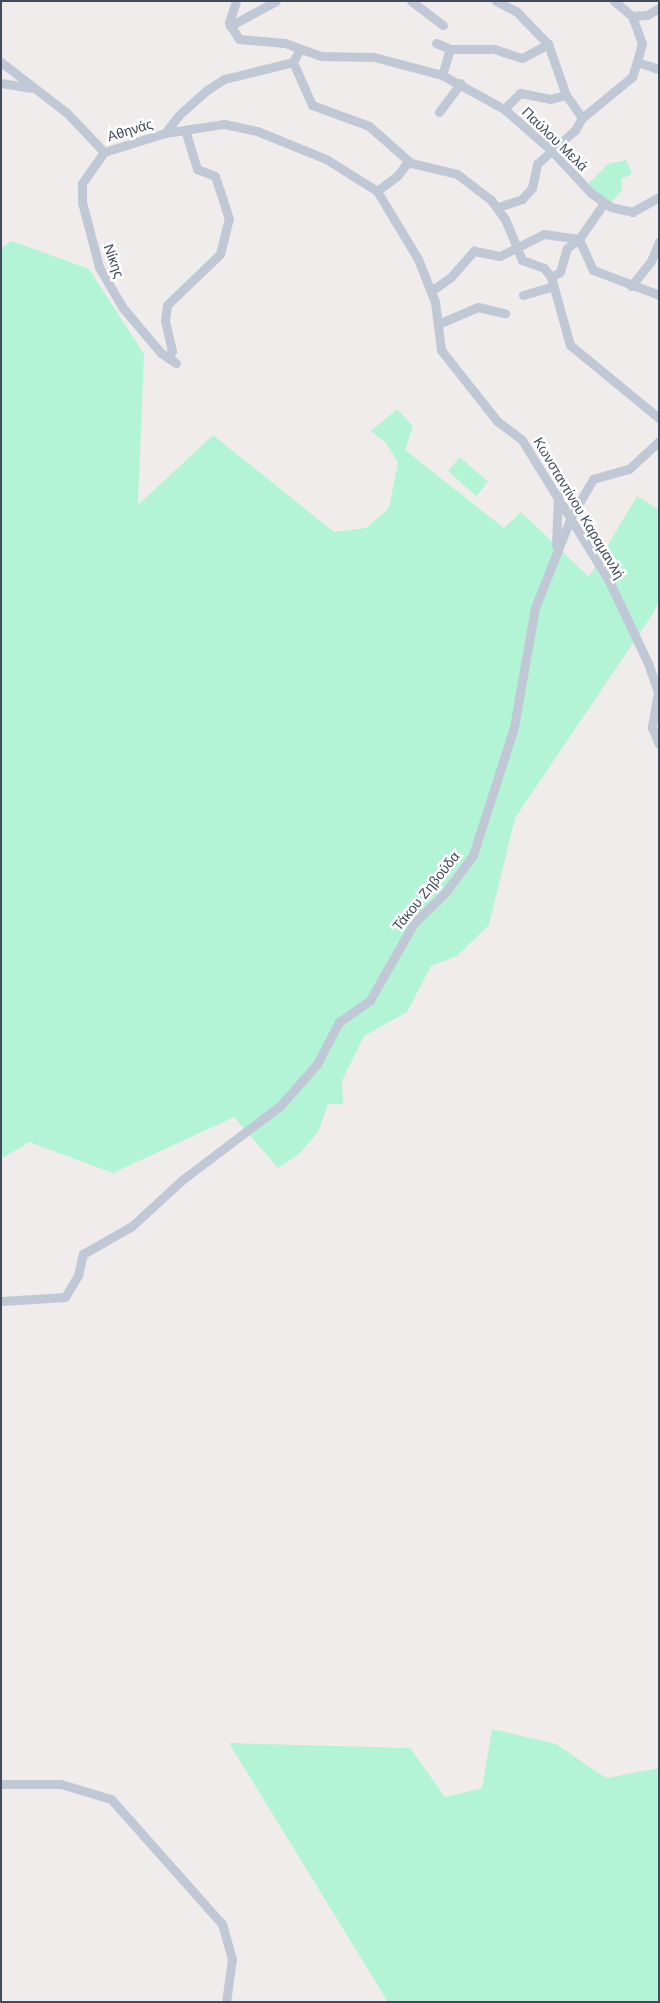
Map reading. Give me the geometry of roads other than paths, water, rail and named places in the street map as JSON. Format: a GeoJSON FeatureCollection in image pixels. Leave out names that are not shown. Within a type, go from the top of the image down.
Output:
{"type":"FeatureCollection","features":[{"type":"Feature","properties":{"kind":"street"},"geometry":{"type":"LineString","coordinates":[[230,26],[231,8],[236,1]]}},
{"type":"Feature","properties":{"kind":"street"},"geometry":{"type":"LineString","coordinates":[[230,26],[276,1]]}},
{"type":"Feature","properties":{"kind":"street"},"geometry":{"type":"LineString","coordinates":[[412,1],[443,25]]}},
{"type":"Feature","properties":{"kind":"street"},"geometry":{"type":"LineString","coordinates":[[496,1],[516,11],[548,44],[566,95],[582,118]]}},
{"type":"Feature","properties":{"kind":"street"},"geometry":{"type":"LineString","coordinates":[[498,207],[522,199],[532,188],[537,164],[575,130],[582,118],[632,77],[642,43],[632,16],[614,1]]}},
{"type":"Feature","properties":{"kind":"street"},"geometry":{"type":"LineString","coordinates":[[632,16],[647,15],[659,8]]}},
{"type":"Feature","properties":{"kind":"street","name":"Παύλου Μελά"},"geometry":{"type":"LineString","coordinates":[[230,26],[241,40],[280,42],[300,50],[331,58],[374,57],[442,75],[461,83],[504,108],[551,150],[604,203],[632,212],[659,197]]}},
{"type":"Feature","properties":{"kind":"street"},"geometry":{"type":"LineString","coordinates":[[436,43],[450,49],[494,49],[522,58],[548,44]]}},
{"type":"Feature","properties":{"kind":"street"},"geometry":{"type":"LineString","coordinates":[[442,75],[450,49]]}},
{"type":"Feature","properties":{"kind":"street"},"geometry":{"type":"LineString","coordinates":[[300,50],[292,62],[310,102],[373,128],[408,161],[460,176],[498,207],[524,262],[544,268],[552,281],[570,345],[659,418]]}},
{"type":"Feature","properties":{"kind":"street","name":"Αθηνάς"},"geometry":{"type":"LineString","coordinates":[[1,62],[43,93],[104,152],[165,133],[179,115],[224,79],[292,62]]}},
{"type":"Feature","properties":{"kind":"street"},"geometry":{"type":"LineString","coordinates":[[637,62],[659,69]]}},
{"type":"Feature","properties":{"kind":"street"},"geometry":{"type":"LineString","coordinates":[[1,83],[22,85],[43,93]]}},
{"type":"Feature","properties":{"kind":"street"},"geometry":{"type":"LineString","coordinates":[[439,112],[461,83]]}},
{"type":"Feature","properties":{"kind":"street"},"geometry":{"type":"LineString","coordinates":[[504,108],[520,93],[550,99],[566,95]]}},
{"type":"Feature","properties":{"kind":"street","name":"Κωνσταντίνου Καραμανλή"},"geometry":{"type":"LineString","coordinates":[[165,133],[186,132],[224,124],[257,131],[326,159],[377,191],[418,259],[431,291],[441,350],[497,421],[522,440],[609,581],[648,662],[658,692],[652,727],[658,744]]}},
{"type":"Feature","properties":{"kind":"street","name":"Νίκης"},"geometry":{"type":"LineString","coordinates":[[104,152],[82,184],[82,202],[99,267],[124,308],[172,360],[172,351],[165,320],[167,305],[220,254],[229,219],[214,174],[197,169],[186,132]]}},
{"type":"Feature","properties":{"kind":"street"},"geometry":{"type":"LineString","coordinates":[[377,191],[398,175],[408,161]]}},
{"type":"Feature","properties":{"kind":"street"},"geometry":{"type":"LineString","coordinates":[[523,295],[552,281],[560,272],[567,248],[579,239],[604,203]]}},
{"type":"Feature","properties":{"kind":"street"},"geometry":{"type":"LineString","coordinates":[[431,291],[452,277],[474,251],[500,256],[542,234],[579,239]]}},
{"type":"Feature","properties":{"kind":"street"},"geometry":{"type":"LineString","coordinates":[[579,239],[593,270],[631,286],[659,295]]}},
{"type":"Feature","properties":{"kind":"street"},"geometry":{"type":"LineString","coordinates":[[631,286],[652,259],[659,242]]}},
{"type":"Feature","properties":{"kind":"street"},"geometry":{"type":"LineString","coordinates":[[438,324],[478,307],[505,314]]}},
{"type":"Feature","properties":{"kind":"street","name":"Τάκου Ζηβούδα"},"geometry":{"type":"LineString","coordinates":[[1,1301],[57,1300],[65,1297],[78,1275],[84,1254],[132,1226],[182,1180],[298,1089],[317,1064],[339,1022],[370,1000],[414,924],[445,893],[473,855],[514,727],[535,608],[571,518],[593,479],[629,469],[659,441]]}},
{"type":"Feature","properties":{"kind":"street"},"geometry":{"type":"LineString","coordinates":[[556,553],[558,496]]}},
{"type":"Feature","properties":{"kind":"street"},"geometry":{"type":"LineString","coordinates":[[1,1784],[61,1784],[112,1798],[222,1924],[232,1959],[226,2002]]}}]}
